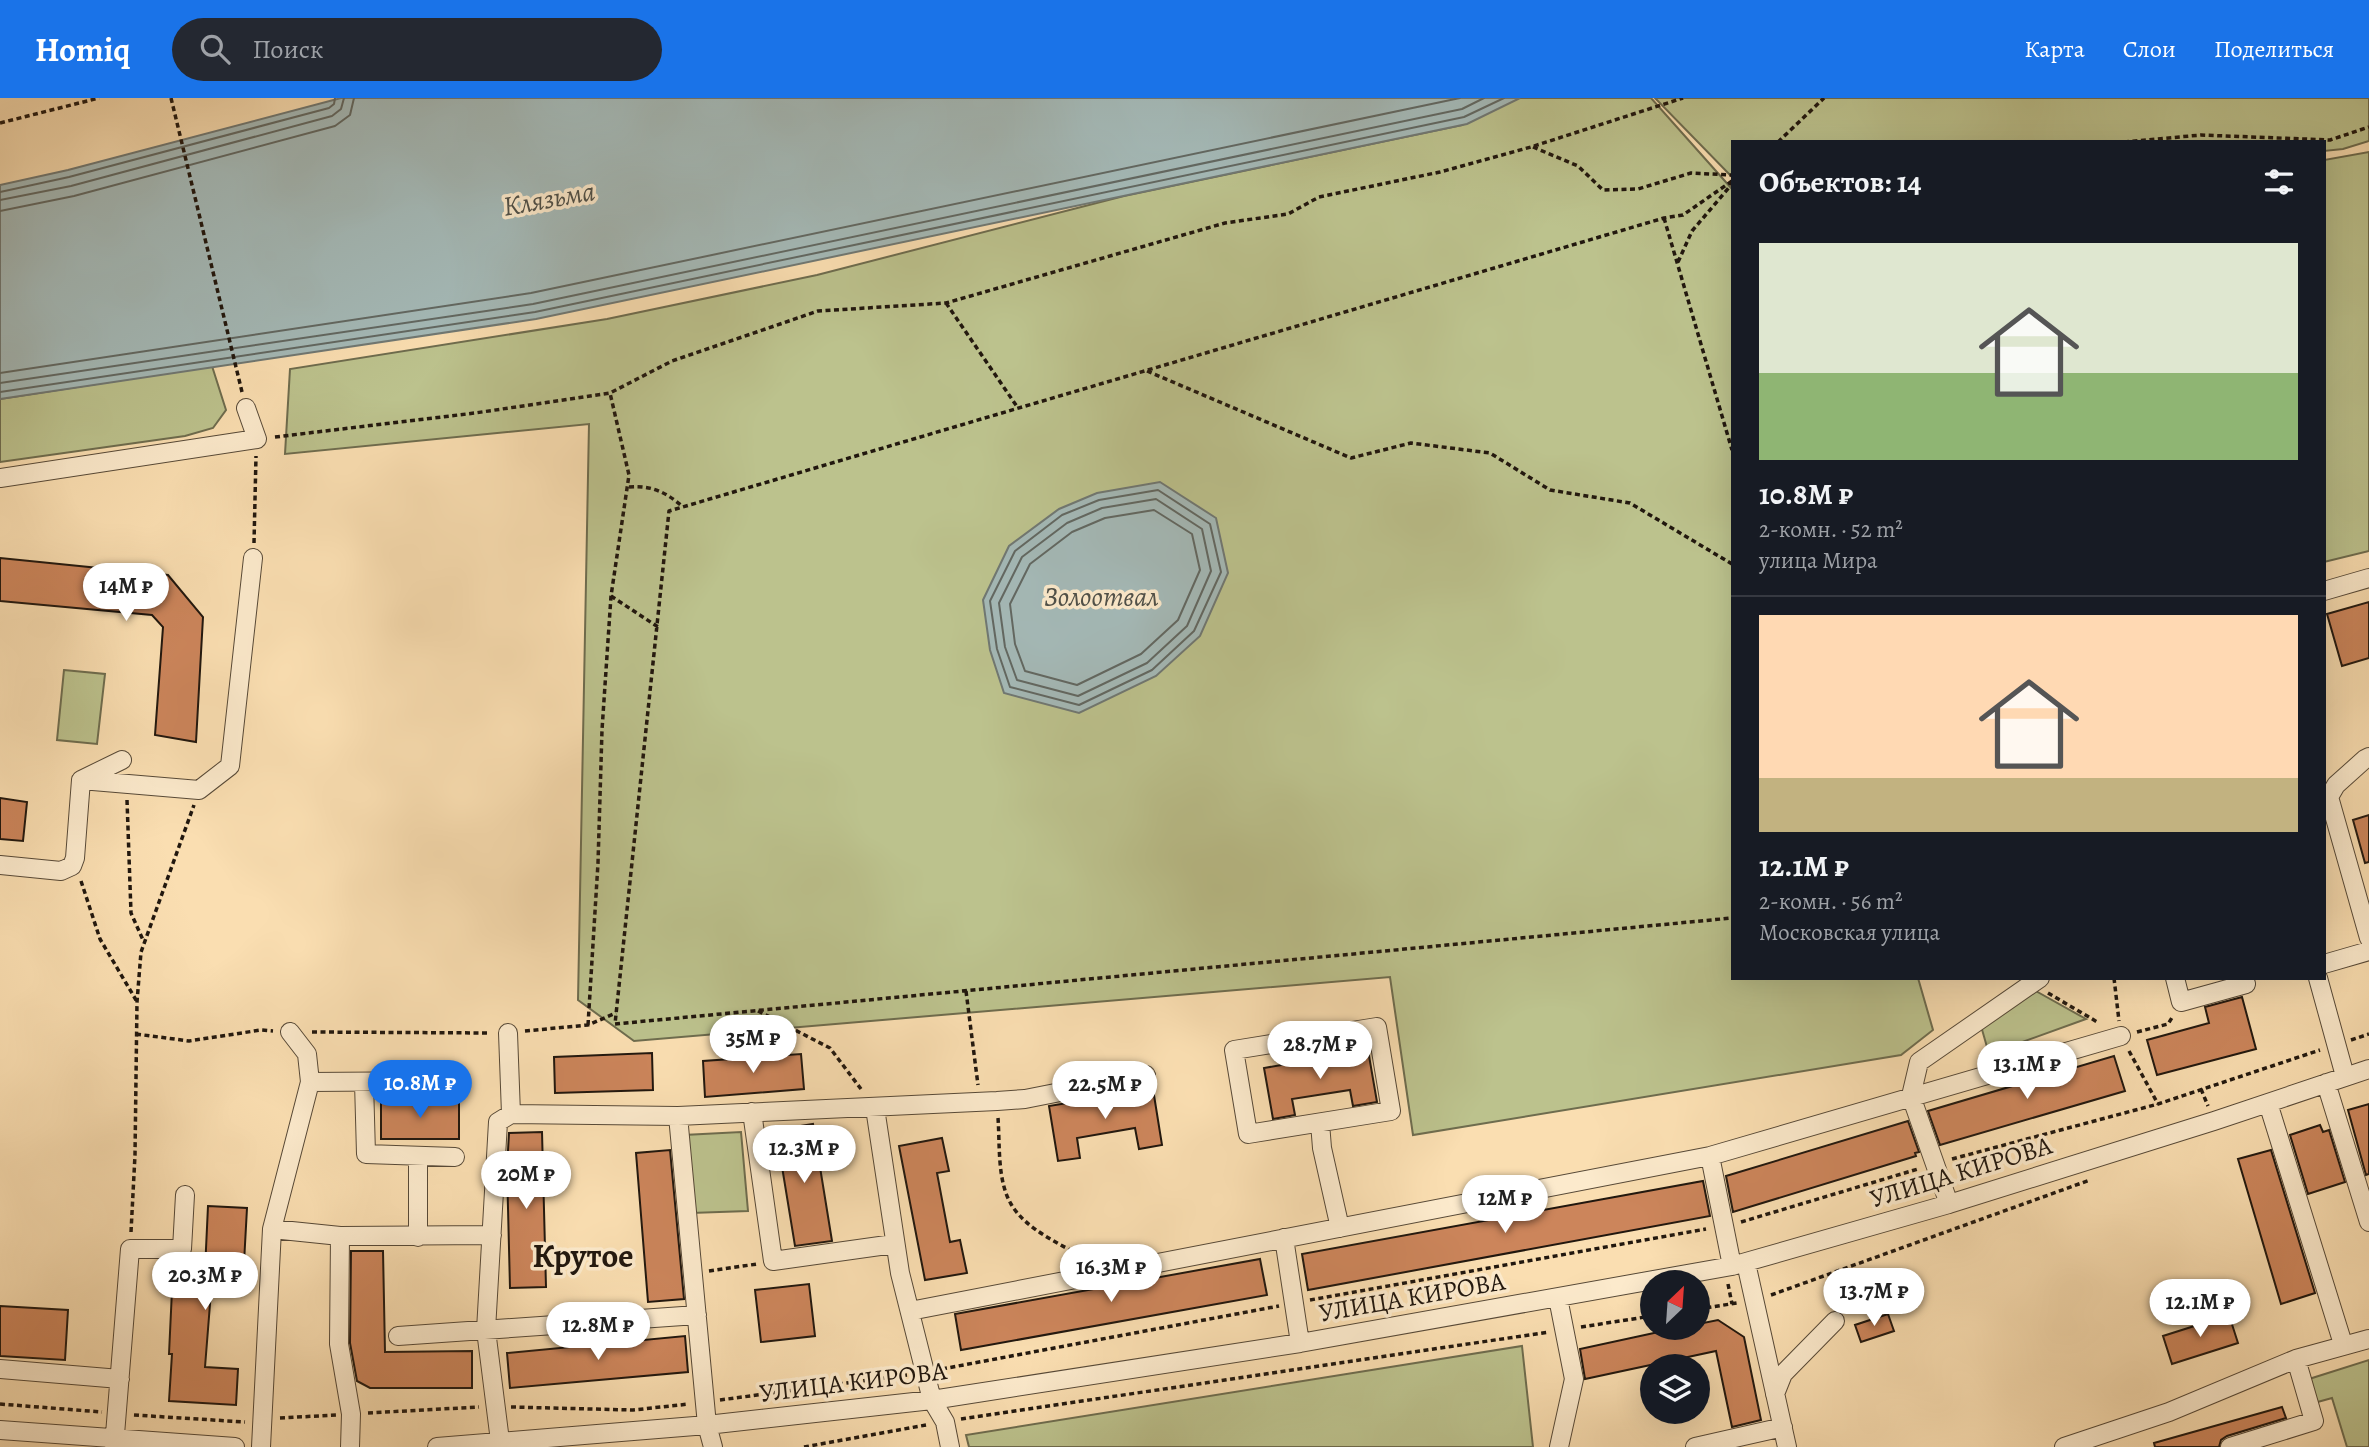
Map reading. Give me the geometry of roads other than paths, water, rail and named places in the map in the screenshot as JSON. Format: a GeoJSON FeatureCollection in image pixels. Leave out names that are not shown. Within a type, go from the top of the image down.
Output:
{"type":"FeatureCollection","features":[{"type":"Feature","properties":{"kind":"street"},"geometry":{"type":"LineString","coordinates":[[0,478],[257,439],[246,408]]}},
{"type":"Feature","properties":{"kind":"street"},"geometry":{"type":"LineString","coordinates":[[82,780],[199,790],[230,766],[253,558]]}},
{"type":"Feature","properties":{"kind":"street"},"geometry":{"type":"LineString","coordinates":[[2326,590],[2369,578]]}},
{"type":"Feature","properties":{"kind":"street"},"geometry":{"type":"LineString","coordinates":[[2369,757],[2326,797],[2369,938]]}},
{"type":"Feature","properties":{"kind":"street"},"geometry":{"type":"LineString","coordinates":[[82,780],[122,760]]}},
{"type":"Feature","properties":{"kind":"street"},"geometry":{"type":"LineString","coordinates":[[0,865],[61,871],[72,866],[82,780]]}},
{"type":"Feature","properties":{"kind":"street"},"geometry":{"type":"LineString","coordinates":[[2326,963],[2369,951]]}},
{"type":"Feature","properties":{"kind":"street"},"geometry":{"type":"LineString","coordinates":[[1949,1204],[1911,1096],[1919,1062],[2038,980]]}},
{"type":"Feature","properties":{"kind":"street"},"geometry":{"type":"LineString","coordinates":[[2176,980],[2181,1002],[2246,984],[2245,980]]}},
{"type":"Feature","properties":{"kind":"street"},"geometry":{"type":"LineString","coordinates":[[2319,980],[2345,1076]]}},
{"type":"Feature","properties":{"kind":"street"},"geometry":{"type":"LineString","coordinates":[[1377,1027],[1391,1111],[1320,1122],[1248,1134],[1234,1050],[1377,1027]]}},
{"type":"Feature","properties":{"kind":"street"},"geometry":{"type":"LineString","coordinates":[[261,1447],[272,1229],[310,1082],[307,1054],[290,1032]]}},
{"type":"Feature","properties":{"kind":"street"},"geometry":{"type":"LineString","coordinates":[[508,1033],[511,1114]]}},
{"type":"Feature","properties":{"kind":"street"},"geometry":{"type":"LineString","coordinates":[[910,1311],[1710,1156],[2121,1036]]}},
{"type":"Feature","properties":{"kind":"street","name":"УЛИЦА КИРОВА"},"geometry":{"type":"LineString","coordinates":[[437,1447],[500,1441],[570,1442],[932,1400],[1300,1343],[1739,1264],[1949,1204],[2369,1069]]}},
{"type":"Feature","properties":{"kind":"street"},"geometry":{"type":"LineString","coordinates":[[500,1441],[486,1330],[498,1122],[511,1114],[677,1116],[1025,1099],[1146,1075]]}},
{"type":"Feature","properties":{"kind":"street"},"geometry":{"type":"LineString","coordinates":[[310,1082],[443,1081]]}},
{"type":"Feature","properties":{"kind":"street"},"geometry":{"type":"LineString","coordinates":[[364,1083],[366,1154],[455,1157]]}},
{"type":"Feature","properties":{"kind":"street"},"geometry":{"type":"LineString","coordinates":[[2326,1083],[2369,1222]]}},
{"type":"Feature","properties":{"kind":"street"},"geometry":{"type":"LineString","coordinates":[[2269,1103],[2343,1345]]}},
{"type":"Feature","properties":{"kind":"street"},"geometry":{"type":"LineString","coordinates":[[875,1108],[894,1244],[932,1400],[945,1422],[950,1447]]}},
{"type":"Feature","properties":{"kind":"street"},"geometry":{"type":"LineString","coordinates":[[752,1112],[773,1261],[894,1244]]}},
{"type":"Feature","properties":{"kind":"street"},"geometry":{"type":"LineString","coordinates":[[677,1116],[707,1425],[713,1447]]}},
{"type":"Feature","properties":{"kind":"street"},"geometry":{"type":"LineString","coordinates":[[1320,1122],[1322,1148],[1340,1228]]}},
{"type":"Feature","properties":{"kind":"street"},"geometry":{"type":"LineString","coordinates":[[1710,1156],[1725,1226],[1755,1301],[1787,1447]]}},
{"type":"Feature","properties":{"kind":"street"},"geometry":{"type":"LineString","coordinates":[[418,1157],[418,1237]]}},
{"type":"Feature","properties":{"kind":"street"},"geometry":{"type":"LineString","coordinates":[[114,1443],[130,1249],[182,1249],[185,1195]]}},
{"type":"Feature","properties":{"kind":"street"},"geometry":{"type":"LineString","coordinates":[[272,1229],[340,1236],[492,1235]]}},
{"type":"Feature","properties":{"kind":"street"},"geometry":{"type":"LineString","coordinates":[[340,1236],[340,1345],[351,1414],[350,1447]]}},
{"type":"Feature","properties":{"kind":"street"},"geometry":{"type":"LineString","coordinates":[[1283,1238],[1300,1343]]}},
{"type":"Feature","properties":{"kind":"street"},"geometry":{"type":"LineString","coordinates":[[1558,1298],[1574,1379],[1559,1447]]}},
{"type":"Feature","properties":{"kind":"street"},"geometry":{"type":"LineString","coordinates":[[398,1336],[697,1315]]}},
{"type":"Feature","properties":{"kind":"street"},"geometry":{"type":"LineString","coordinates":[[1775,1394],[1786,1370],[1835,1321]]}},
{"type":"Feature","properties":{"kind":"street"},"geometry":{"type":"LineString","coordinates":[[2064,1447],[2169,1412],[2295,1359],[2369,1339]]}},
{"type":"Feature","properties":{"kind":"street"},"geometry":{"type":"LineString","coordinates":[[2230,1447],[2315,1421],[2295,1359]]}},
{"type":"Feature","properties":{"kind":"street"},"geometry":{"type":"LineString","coordinates":[[0,1369],[120,1379]]}},
{"type":"Feature","properties":{"kind":"street"},"geometry":{"type":"LineString","coordinates":[[1695,1447],[1783,1427]]}},
{"type":"Feature","properties":{"kind":"street"},"geometry":{"type":"LineString","coordinates":[[0,1430],[114,1443],[234,1447]]}},
{"type":"Feature","properties":{"kind":"water","name":"Клязьма"},"geometry":{"type":"Polygon","coordinates":[[[341,98],[1520,98],[1467,124],[536,319],[0,399],[0,185],[68,170],[341,98]]]}},
{"type":"Feature","properties":{"kind":"water","name":"Золоотвал"},"geometry":{"type":"Polygon","coordinates":[[[1160,482],[1216,518],[1228,573],[1200,636],[1156,676],[1079,713],[1004,693],[990,650],[983,600],[1009,546],[1059,509],[1097,493],[1160,482]]]}},
{"type":"Feature","properties":{"kind":"district","name":"Крутое"},"geometry":{"type":"Point","coordinates":[583,1255]}}]}
